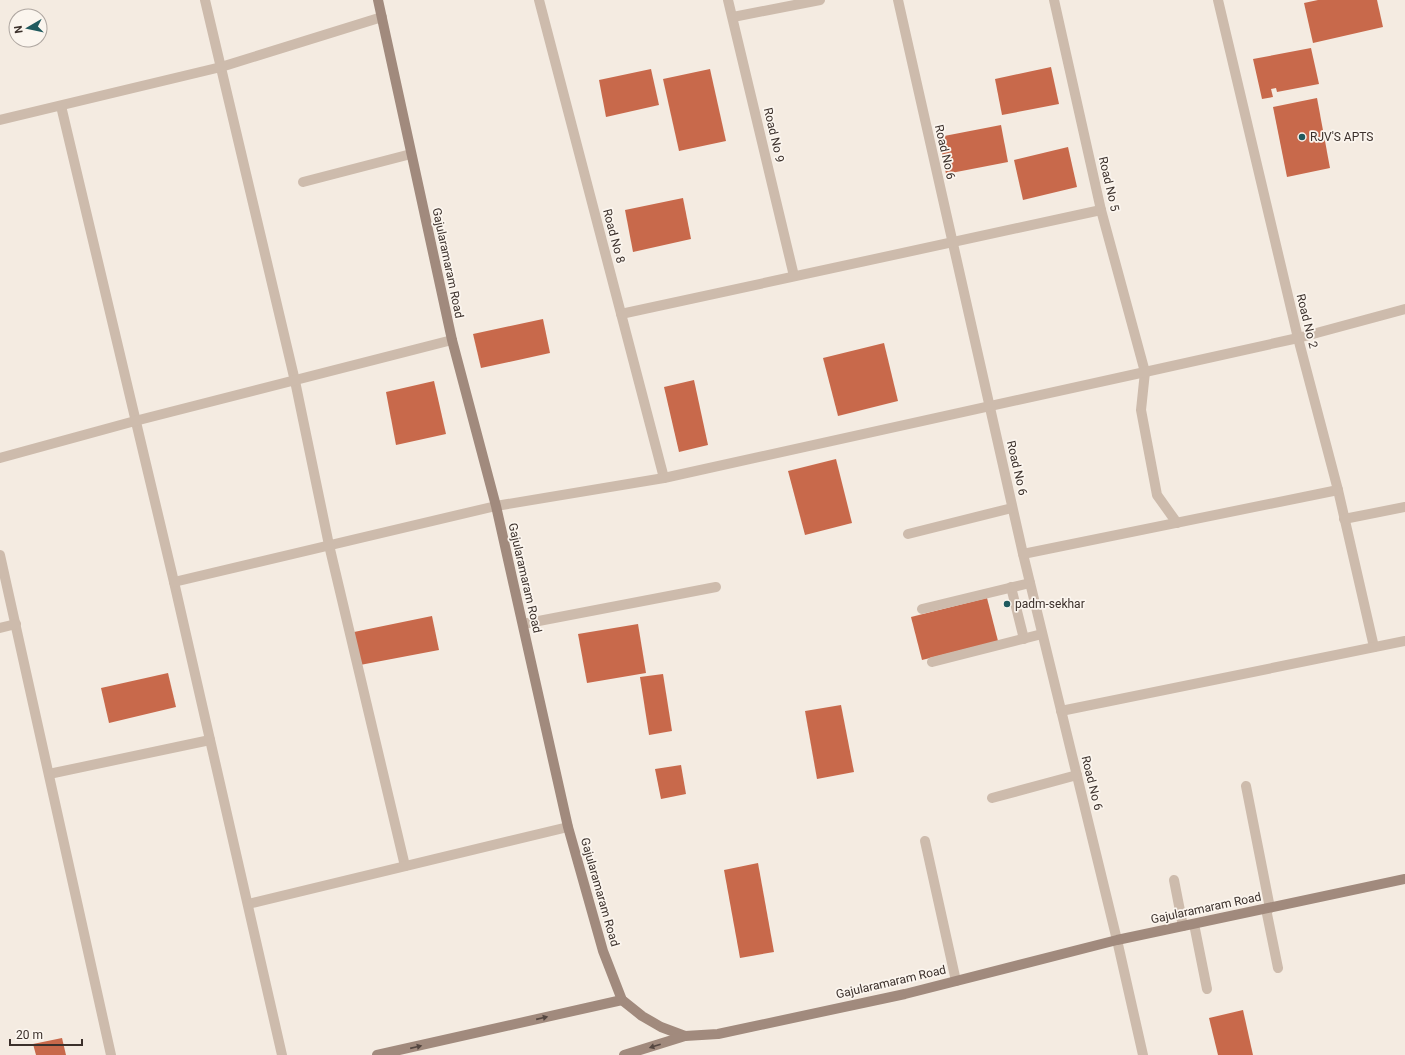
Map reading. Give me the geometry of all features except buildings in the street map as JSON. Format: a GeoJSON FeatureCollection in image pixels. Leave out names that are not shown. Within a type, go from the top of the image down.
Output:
{"type":"FeatureCollection","features":[{"type":"Feature","properties":{"kind":"main road","name":"Gajularamaram Road"},"geometry":{"type":"LineString","coordinates":[[378,0],[452,340],[496,506],[568,827],[603,951],[622,1000],[642,1016],[661,1027],[685,1036],[718,1034],[905,994],[1117,940],[1405,879]]}},
{"type":"Feature","properties":{"kind":"main road"},"geometry":{"type":"LineString","coordinates":[[378,1055],[622,1000]]}},
{"type":"Feature","properties":{"kind":"main road"},"geometry":{"type":"LineString","coordinates":[[624,1055],[685,1036]]}},
{"type":"Feature","properties":{"kind":"street"},"geometry":{"type":"LineString","coordinates":[[205,0],[295,381],[329,545],[404,866]]}},
{"type":"Feature","properties":{"kind":"street","name":"Road No 8"},"geometry":{"type":"LineString","coordinates":[[539,0],[664,478]]}},
{"type":"Feature","properties":{"kind":"street","name":"Road No 9"},"geometry":{"type":"LineString","coordinates":[[728,0],[794,276]]}},
{"type":"Feature","properties":{"kind":"street"},"geometry":{"type":"LineString","coordinates":[[733,18],[820,0]]}},
{"type":"Feature","properties":{"kind":"street","name":"Road No 6"},"geometry":{"type":"LineString","coordinates":[[898,0],[1012,508],[1117,940],[1143,1055]]}},
{"type":"Feature","properties":{"kind":"street","name":"Road No 5"},"geometry":{"type":"LineString","coordinates":[[1054,0],[1101,210],[1145,372]]}},
{"type":"Feature","properties":{"kind":"street","name":"Road No 2"},"geometry":{"type":"LineString","coordinates":[[1218,0],[1298,338],[1338,490],[1374,647]]}},
{"type":"Feature","properties":{"kind":"street"},"geometry":{"type":"LineString","coordinates":[[0,120],[221,67],[382,17]]}},
{"type":"Feature","properties":{"kind":"street"},"geometry":{"type":"LineString","coordinates":[[61,106],[174,582],[282,1055]]}},
{"type":"Feature","properties":{"kind":"street"},"geometry":{"type":"LineString","coordinates":[[303,182],[411,154]]}},
{"type":"Feature","properties":{"kind":"street"},"geometry":{"type":"LineString","coordinates":[[621,314],[1101,210]]}},
{"type":"Feature","properties":{"kind":"street"},"geometry":{"type":"LineString","coordinates":[[174,582],[496,506],[664,478],[1145,372],[1298,338],[1405,309]]}},
{"type":"Feature","properties":{"kind":"street"},"geometry":{"type":"LineString","coordinates":[[0,458],[136,421],[452,340]]}},
{"type":"Feature","properties":{"kind":"street"},"geometry":{"type":"LineString","coordinates":[[1145,372],[1141,410],[1157,495],[1177,523]]}},
{"type":"Feature","properties":{"kind":"street"},"geometry":{"type":"LineString","coordinates":[[1023,554],[1338,490]]}},
{"type":"Feature","properties":{"kind":"street"},"geometry":{"type":"LineString","coordinates":[[1344,519],[1405,507]]}},
{"type":"Feature","properties":{"kind":"street"},"geometry":{"type":"LineString","coordinates":[[908,534],[1012,508]]}},
{"type":"Feature","properties":{"kind":"street"},"geometry":{"type":"LineString","coordinates":[[0,554],[110,1055]]}},
{"type":"Feature","properties":{"kind":"street"},"geometry":{"type":"LineString","coordinates":[[922,609],[1030,583]]}},
{"type":"Feature","properties":{"kind":"street"},"geometry":{"type":"LineString","coordinates":[[522,624],[716,587]]}},
{"type":"Feature","properties":{"kind":"street"},"geometry":{"type":"LineString","coordinates":[[1011,588],[1024,639]]}},
{"type":"Feature","properties":{"kind":"street"},"geometry":{"type":"LineString","coordinates":[[0,628],[16,624]]}},
{"type":"Feature","properties":{"kind":"street"},"geometry":{"type":"LineString","coordinates":[[932,662],[1042,634]]}},
{"type":"Feature","properties":{"kind":"street"},"geometry":{"type":"LineString","coordinates":[[1061,712],[1405,641]]}},
{"type":"Feature","properties":{"kind":"street"},"geometry":{"type":"LineString","coordinates":[[49,774],[210,740]]}},
{"type":"Feature","properties":{"kind":"street"},"geometry":{"type":"LineString","coordinates":[[992,798],[1077,775]]}},
{"type":"Feature","properties":{"kind":"street"},"geometry":{"type":"LineString","coordinates":[[1246,786],[1278,968]]}},
{"type":"Feature","properties":{"kind":"street"},"geometry":{"type":"LineString","coordinates":[[248,904],[568,827]]}},
{"type":"Feature","properties":{"kind":"street"},"geometry":{"type":"LineString","coordinates":[[925,841],[956,981]]}},
{"type":"Feature","properties":{"kind":"street"},"geometry":{"type":"LineString","coordinates":[[1174,880],[1183,926]]}},
{"type":"Feature","properties":{"kind":"street"},"geometry":{"type":"LineString","coordinates":[[1194,924],[1207,989]]}},
{"type":"Feature","properties":{"kind":"place","name":"RJV'S APTS"},"geometry":{"type":"Point","coordinates":[1302,137]}},
{"type":"Feature","properties":{"kind":"place","name":"padm-sekhar"},"geometry":{"type":"Point","coordinates":[1007,604]}}]}
